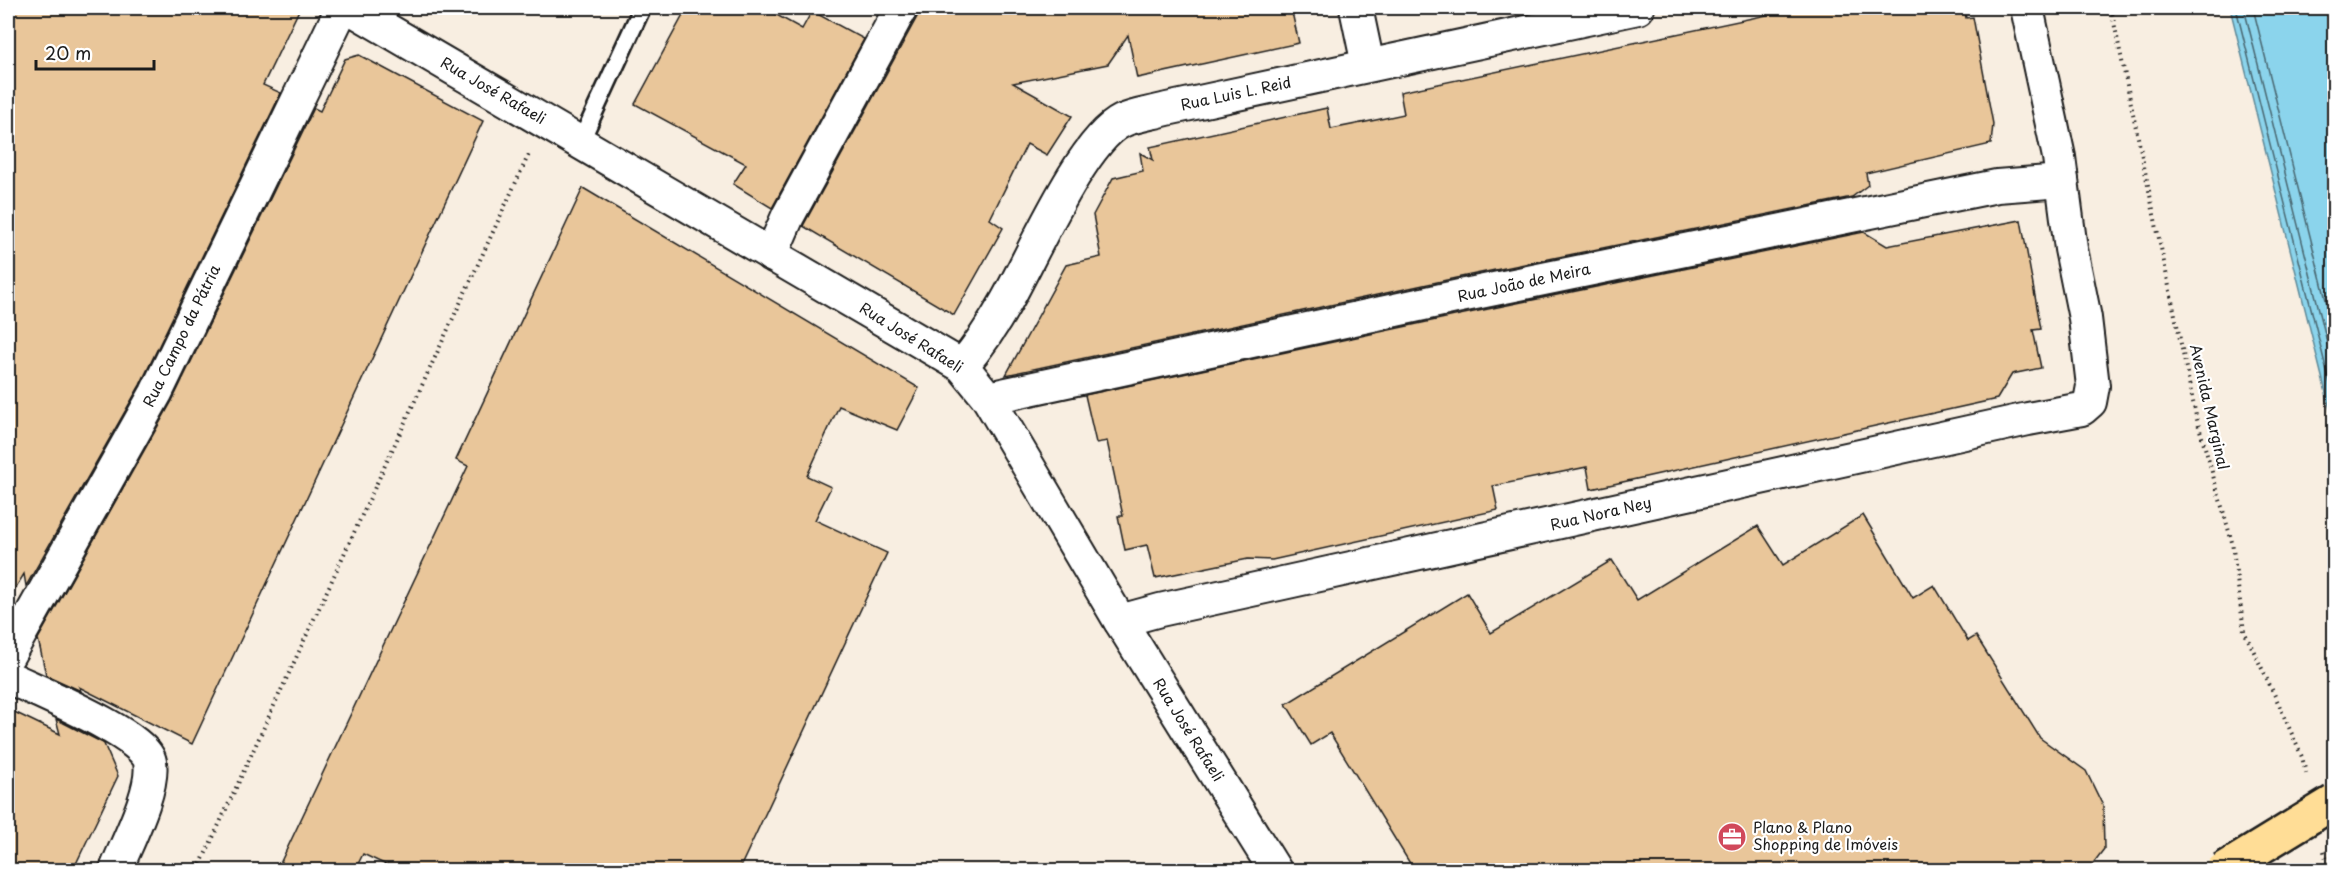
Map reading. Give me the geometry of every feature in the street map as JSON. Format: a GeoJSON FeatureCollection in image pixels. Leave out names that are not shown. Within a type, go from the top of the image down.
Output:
{"type":"FeatureCollection","features":[{"type":"Feature","properties":{"kind":"main road"},"geometry":{"type":"LineString","coordinates":[[2223,870],[2321,794]]}},
{"type":"Feature","properties":{"kind":"street","name":"Rua Campo da Pátria"},"geometry":{"type":"LineString","coordinates":[[8,656],[156,393],[342,8]]}},
{"type":"Feature","properties":{"kind":"street","name":"Rua José Rafaeli"},"geometry":{"type":"LineString","coordinates":[[350,8],[581,141],[962,366],[988,398],[1120,621],[1275,870]]}},
{"type":"Feature","properties":{"kind":"street"},"geometry":{"type":"LineString","coordinates":[[771,255],[788,216],[901,8]]}},
{"type":"Feature","properties":{"kind":"street"},"geometry":{"type":"LineString","coordinates":[[1356,8],[1368,65]]}},
{"type":"Feature","properties":{"kind":"street","name":"Rua Luis L. Reid"},"geometry":{"type":"LineString","coordinates":[[962,366],[981,343],[1006,302],[1086,155],[1111,129],[1123,121],[1167,109],[1638,8]]}},
{"type":"Feature","properties":{"kind":"street"},"geometry":{"type":"LineString","coordinates":[[2027,8],[2062,181]]}},
{"type":"Feature","properties":{"kind":"street","name":"Rua João de Meira"},"geometry":{"type":"LineString","coordinates":[[988,398],[1472,294],[1997,186],[2062,181]]}},
{"type":"Feature","properties":{"kind":"street","name":"Rua Nora Ney"},"geometry":{"type":"LineString","coordinates":[[1120,621],[1160,610],[2082,409],[2090,402],[2093,386],[2085,318],[2071,249],[2062,181]]}},
{"type":"Feature","properties":{"kind":"street"},"geometry":{"type":"LineString","coordinates":[[8,677],[95,718],[139,745],[150,762],[148,791],[116,870]]}},
{"type":"Feature","properties":{"kind":"lane"},"geometry":{"type":"LineString","coordinates":[[581,141],[642,8]]}},
{"type":"Feature","properties":{"kind":"path","name":"Avenida Marginal"},"geometry":{"type":"LineString","coordinates":[[2110,8],[2196,416],[2232,542],[2244,632],[2321,794]]}},
{"type":"Feature","properties":{"kind":"path"},"geometry":{"type":"LineString","coordinates":[[198,870],[504,203],[545,121]]}},
{"type":"Feature","properties":{"kind":"water"},"geometry":{"type":"Polygon","coordinates":[[[2230,8],[2334,8],[2334,425],[2230,8]]]}},
{"type":"Feature","properties":{"kind":"building"},"geometry":{"type":"Polygon","coordinates":[[[8,8],[300,8],[263,85],[281,93],[140,385],[26,586],[24,574],[8,600],[8,8]]]}},
{"type":"Feature","properties":{"kind":"building"},"geometry":{"type":"Polygon","coordinates":[[[687,8],[764,8],[802,29],[812,11],[864,39],[772,208],[733,184],[746,164],[635,104],[687,8]]]}},
{"type":"Feature","properties":{"kind":"building"},"geometry":{"type":"Polygon","coordinates":[[[919,8],[1291,8],[1299,43],[1137,78],[1128,35],[1108,64],[1013,83],[1072,116],[1047,155],[1027,144],[990,219],[1003,228],[954,315],[803,226],[917,17],[919,8]]]}},
{"type":"Feature","properties":{"kind":"building"},"geometry":{"type":"Polygon","coordinates":[[[1800,8],[1964,8],[1966,18],[1973,17],[1993,124],[1991,144],[1866,173],[1868,185],[1852,197],[1456,278],[1006,375],[1066,265],[1101,257],[1093,215],[1113,178],[1143,171],[1140,153],[1153,160],[1150,147],[1327,108],[1331,129],[1376,120],[1404,114],[1400,92],[1800,8]]]}},
{"type":"Feature","properties":{"kind":"building"},"geometry":{"type":"Polygon","coordinates":[[[359,55],[483,121],[192,744],[79,687],[81,691],[46,675],[38,639],[172,401],[314,108],[320,111],[345,59],[359,55]]]}},
{"type":"Feature","properties":{"kind":"building"},"geometry":{"type":"Polygon","coordinates":[[[583,188],[919,388],[897,430],[839,406],[807,476],[831,487],[815,520],[887,553],[739,870],[397,870],[363,854],[355,870],[277,870],[468,466],[456,460],[583,188]]]}},
{"type":"Feature","properties":{"kind":"building"},"geometry":{"type":"Polygon","coordinates":[[[2021,220],[2041,329],[2033,330],[2041,368],[2012,374],[1997,399],[1591,489],[1587,467],[1493,486],[1498,510],[1272,560],[1248,559],[1155,578],[1147,545],[1125,550],[1118,516],[1123,516],[1107,441],[1096,443],[1085,395],[1864,232],[1887,246],[2021,220]]]}},
{"type":"Feature","properties":{"kind":"building"},"geometry":{"type":"Polygon","coordinates":[[[1863,515],[1913,598],[1934,585],[1968,641],[1976,636],[2040,738],[2086,771],[2103,806],[2104,849],[2088,870],[1414,870],[1330,733],[1311,745],[1286,704],[1467,593],[1491,633],[1612,560],[1637,600],[1758,526],[1783,565],[1863,515]]]}},
{"type":"Feature","properties":{"kind":"building"},"geometry":{"type":"Polygon","coordinates":[[[8,709],[60,734],[56,719],[101,742],[118,776],[73,870],[8,870],[8,709]]]}},
{"type":"Feature","properties":{"kind":"place","name":"Plano & Plano Shopping de Imóveis"},"geometry":{"type":"Point","coordinates":[1732,837]}}]}
